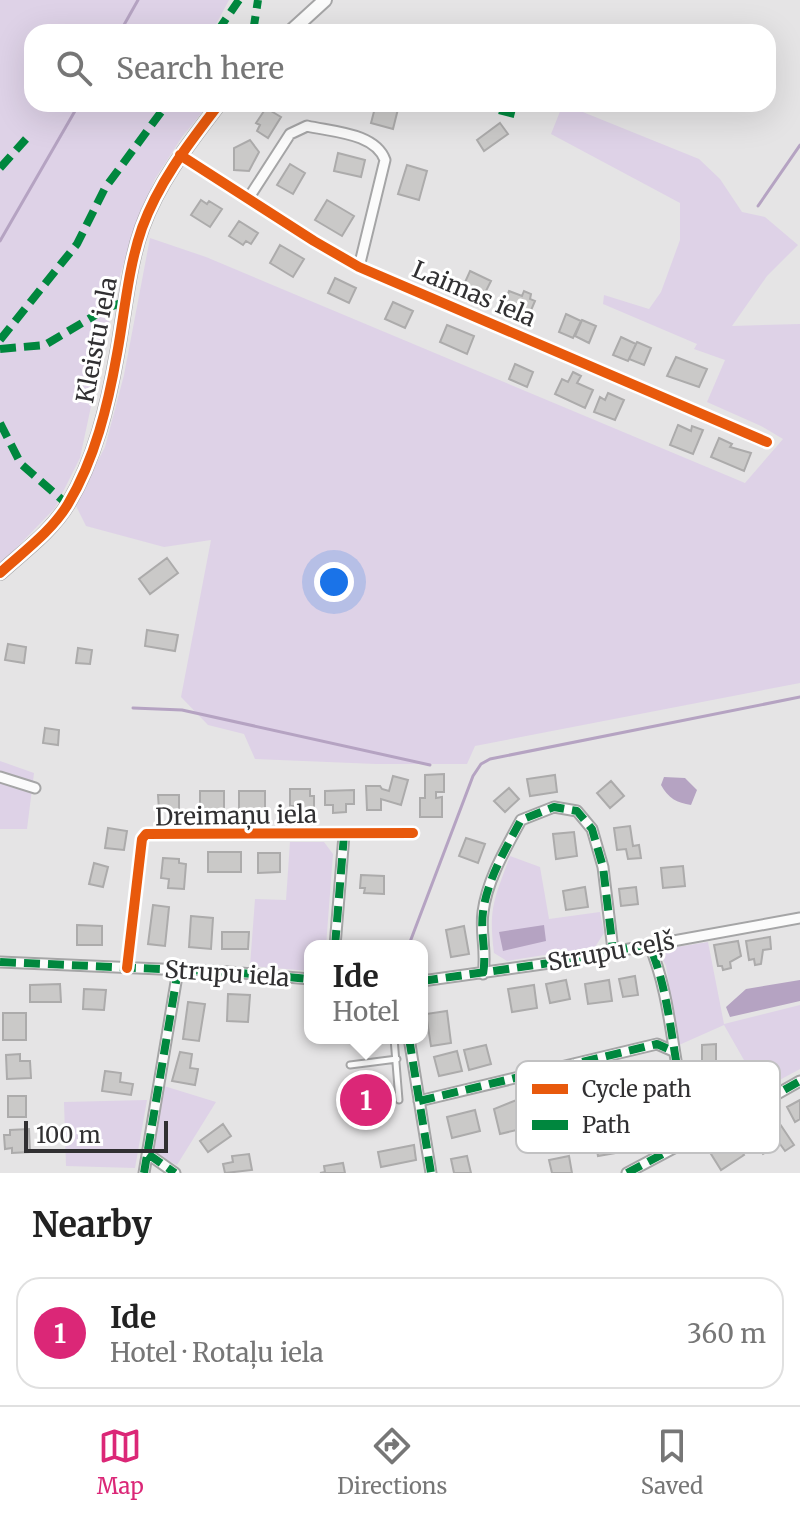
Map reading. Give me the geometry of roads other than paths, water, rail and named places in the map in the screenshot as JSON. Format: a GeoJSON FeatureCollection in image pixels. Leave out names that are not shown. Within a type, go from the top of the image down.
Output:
{"type":"FeatureCollection","features":[{"type":"Feature","properties":{"kind":"street"},"geometry":{"type":"LineString","coordinates":[[299,24],[325,0]]}},
{"type":"Feature","properties":{"kind":"street","name":"Kleistu iela"},"geometry":{"type":"LineString","coordinates":[[0,573],[52,525],[68,505],[91,455],[109,395],[136,247],[150,208],[180,155],[213,112]]}},
{"type":"Feature","properties":{"kind":"street"},"geometry":{"type":"LineString","coordinates":[[248,199],[290,134],[298,129],[307,126],[378,146],[385,160],[359,267]]}},
{"type":"Feature","properties":{"kind":"street","name":"Laimas iela"},"geometry":{"type":"LineString","coordinates":[[180,155],[359,267],[767,442]]}},
{"type":"Feature","properties":{"kind":"street"},"geometry":{"type":"LineString","coordinates":[[0,777],[35,788]]}},
{"type":"Feature","properties":{"kind":"street"},"geometry":{"type":"LineString","coordinates":[[483,974],[483,912],[505,849],[521,820],[554,807],[577,811],[592,829],[603,867],[613,950]]}},
{"type":"Feature","properties":{"kind":"street","name":"Dreimaņu iela"},"geometry":{"type":"LineString","coordinates":[[127,968],[142,839],[146,834],[413,833]]}},
{"type":"Feature","properties":{"kind":"street","name":"Dreimaņu iela"},"geometry":{"type":"LineString","coordinates":[[335,940],[344,835]]}},
{"type":"Feature","properties":{"kind":"street","name":"Strupu ceļš"},"geometry":{"type":"LineString","coordinates":[[428,980],[483,974],[800,918]]}},
{"type":"Feature","properties":{"kind":"street"},"geometry":{"type":"LineString","coordinates":[[649,944],[658,965],[676,1061]]}},
{"type":"Feature","properties":{"kind":"street","name":"Strupu iela"},"geometry":{"type":"LineString","coordinates":[[0,962],[304,979]]}},
{"type":"Feature","properties":{"kind":"street"},"geometry":{"type":"LineString","coordinates":[[144,1173],[178,970]]}},
{"type":"Feature","properties":{"kind":"street"},"geometry":{"type":"LineString","coordinates":[[410,1044],[431,1173]]}},
{"type":"Feature","properties":{"kind":"street"},"geometry":{"type":"LineString","coordinates":[[586,1061],[657,1044],[673,1051]]}},
{"type":"Feature","properties":{"kind":"street"},"geometry":{"type":"LineString","coordinates":[[419,1101],[516,1078]]}},
{"type":"Feature","properties":{"kind":"street"},"geometry":{"type":"LineString","coordinates":[[780,1092],[800,1081]]}},
{"type":"Feature","properties":{"kind":"street"},"geometry":{"type":"LineString","coordinates":[[627,1173],[665,1153]]}},
{"type":"Feature","properties":{"kind":"street"},"geometry":{"type":"LineString","coordinates":[[148,1154],[175,1173]]}},
{"type":"Feature","properties":{"kind":"lane"},"geometry":{"type":"LineString","coordinates":[[395,1044],[399,1100]]}},
{"type":"Feature","properties":{"kind":"lane"},"geometry":{"type":"LineString","coordinates":[[350,1065],[397,1058]]}},
{"type":"Feature","properties":{"kind":"waterway"},"geometry":{"type":"LineString","coordinates":[[124,24],[138,0]]}},
{"type":"Feature","properties":{"kind":"waterway"},"geometry":{"type":"LineString","coordinates":[[0,241],[74,112]]}},
{"type":"Feature","properties":{"kind":"waterway"},"geometry":{"type":"LineString","coordinates":[[758,206],[800,145]]}},
{"type":"Feature","properties":{"kind":"waterway"},"geometry":{"type":"LineString","coordinates":[[411,940],[473,776],[481,764],[490,759],[800,697]]}},
{"type":"Feature","properties":{"kind":"waterway"},"geometry":{"type":"LineString","coordinates":[[133,708],[182,710],[430,765]]}},
{"type":"Feature","properties":{"kind":"place","name":"Ide"},"geometry":{"type":"Point","coordinates":[366,1100]}}]}
